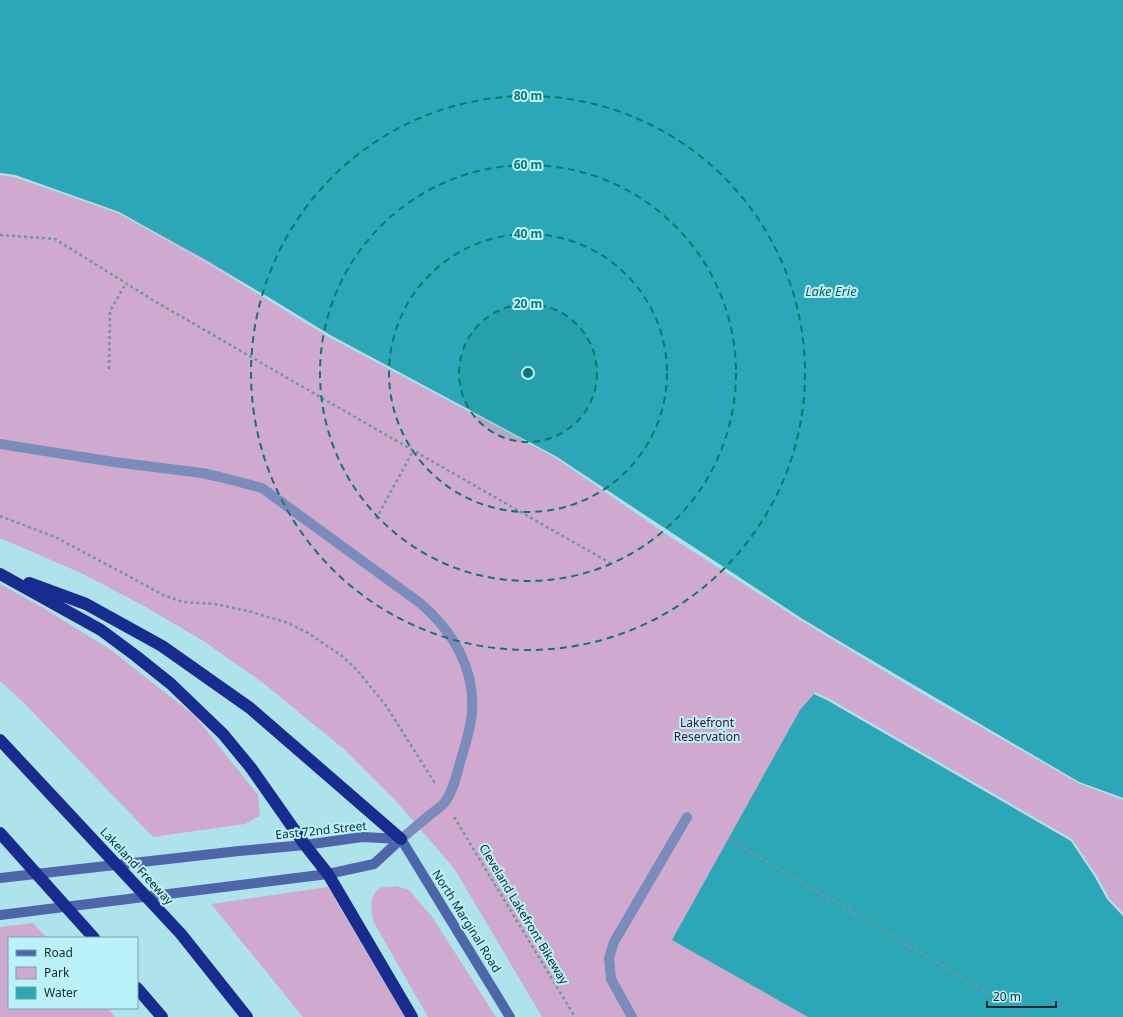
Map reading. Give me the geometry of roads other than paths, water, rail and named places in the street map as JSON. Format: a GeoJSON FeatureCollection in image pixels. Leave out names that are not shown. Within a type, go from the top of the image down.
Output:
{"type":"FeatureCollection","features":[{"type":"Feature","properties":{"kind":"highway"},"geometry":{"type":"LineString","coordinates":[[0,572],[86,604],[162,646],[250,708],[401,839]]}},
{"type":"Feature","properties":{"kind":"highway"},"geometry":{"type":"LineString","coordinates":[[0,572],[101,630],[171,684],[223,734],[251,768],[305,845],[328,874],[412,1017]]}},
{"type":"Feature","properties":{"kind":"highway","name":"Lakeland Freeway"},"geometry":{"type":"LineString","coordinates":[[0,740],[82,826],[181,934],[247,1017]]}},
{"type":"Feature","properties":{"kind":"highway"},"geometry":{"type":"LineString","coordinates":[[2,834],[93,937]]}},
{"type":"Feature","properties":{"kind":"highway"},"geometry":{"type":"LineString","coordinates":[[138,989],[162,1017]]}},
{"type":"Feature","properties":{"kind":"main road","name":"East 72nd Street"},"geometry":{"type":"LineString","coordinates":[[0,878],[305,845],[362,837],[401,839]]}},
{"type":"Feature","properties":{"kind":"main road"},"geometry":{"type":"LineString","coordinates":[[0,915],[328,874],[374,864],[401,839]]}},
{"type":"Feature","properties":{"kind":"main road","name":"North Marginal Road"},"geometry":{"type":"LineString","coordinates":[[401,839],[510,1017]]}},
{"type":"Feature","properties":{"kind":"street"},"geometry":{"type":"LineString","coordinates":[[0,444],[114,462],[202,473],[262,488],[435,615],[446,629],[461,654],[467,672],[472,698],[472,711],[458,770],[445,802],[401,839]]}},
{"type":"Feature","properties":{"kind":"street"},"geometry":{"type":"LineString","coordinates":[[632,1017],[611,979],[609,958],[614,942],[687,817]]}},
{"type":"Feature","properties":{"kind":"water","name":"Lake Erie"},"geometry":{"type":"Polygon","coordinates":[[[0,0],[1123,0],[1123,798],[1079,782],[912,686],[801,618],[667,532],[557,457],[330,335],[208,261],[119,212],[15,175],[0,173],[0,0]]]}},
{"type":"Feature","properties":{"kind":"water"},"geometry":{"type":"Polygon","coordinates":[[[814,694],[827,700],[1071,841],[1095,877],[1107,899],[1123,916],[1123,1017],[808,1017],[672,940],[800,710],[814,694]]]}},
{"type":"Feature","properties":{"kind":"park label","name":"Lakefront Reservation"},"geometry":{"type":"Point","coordinates":[707,729]}}]}
